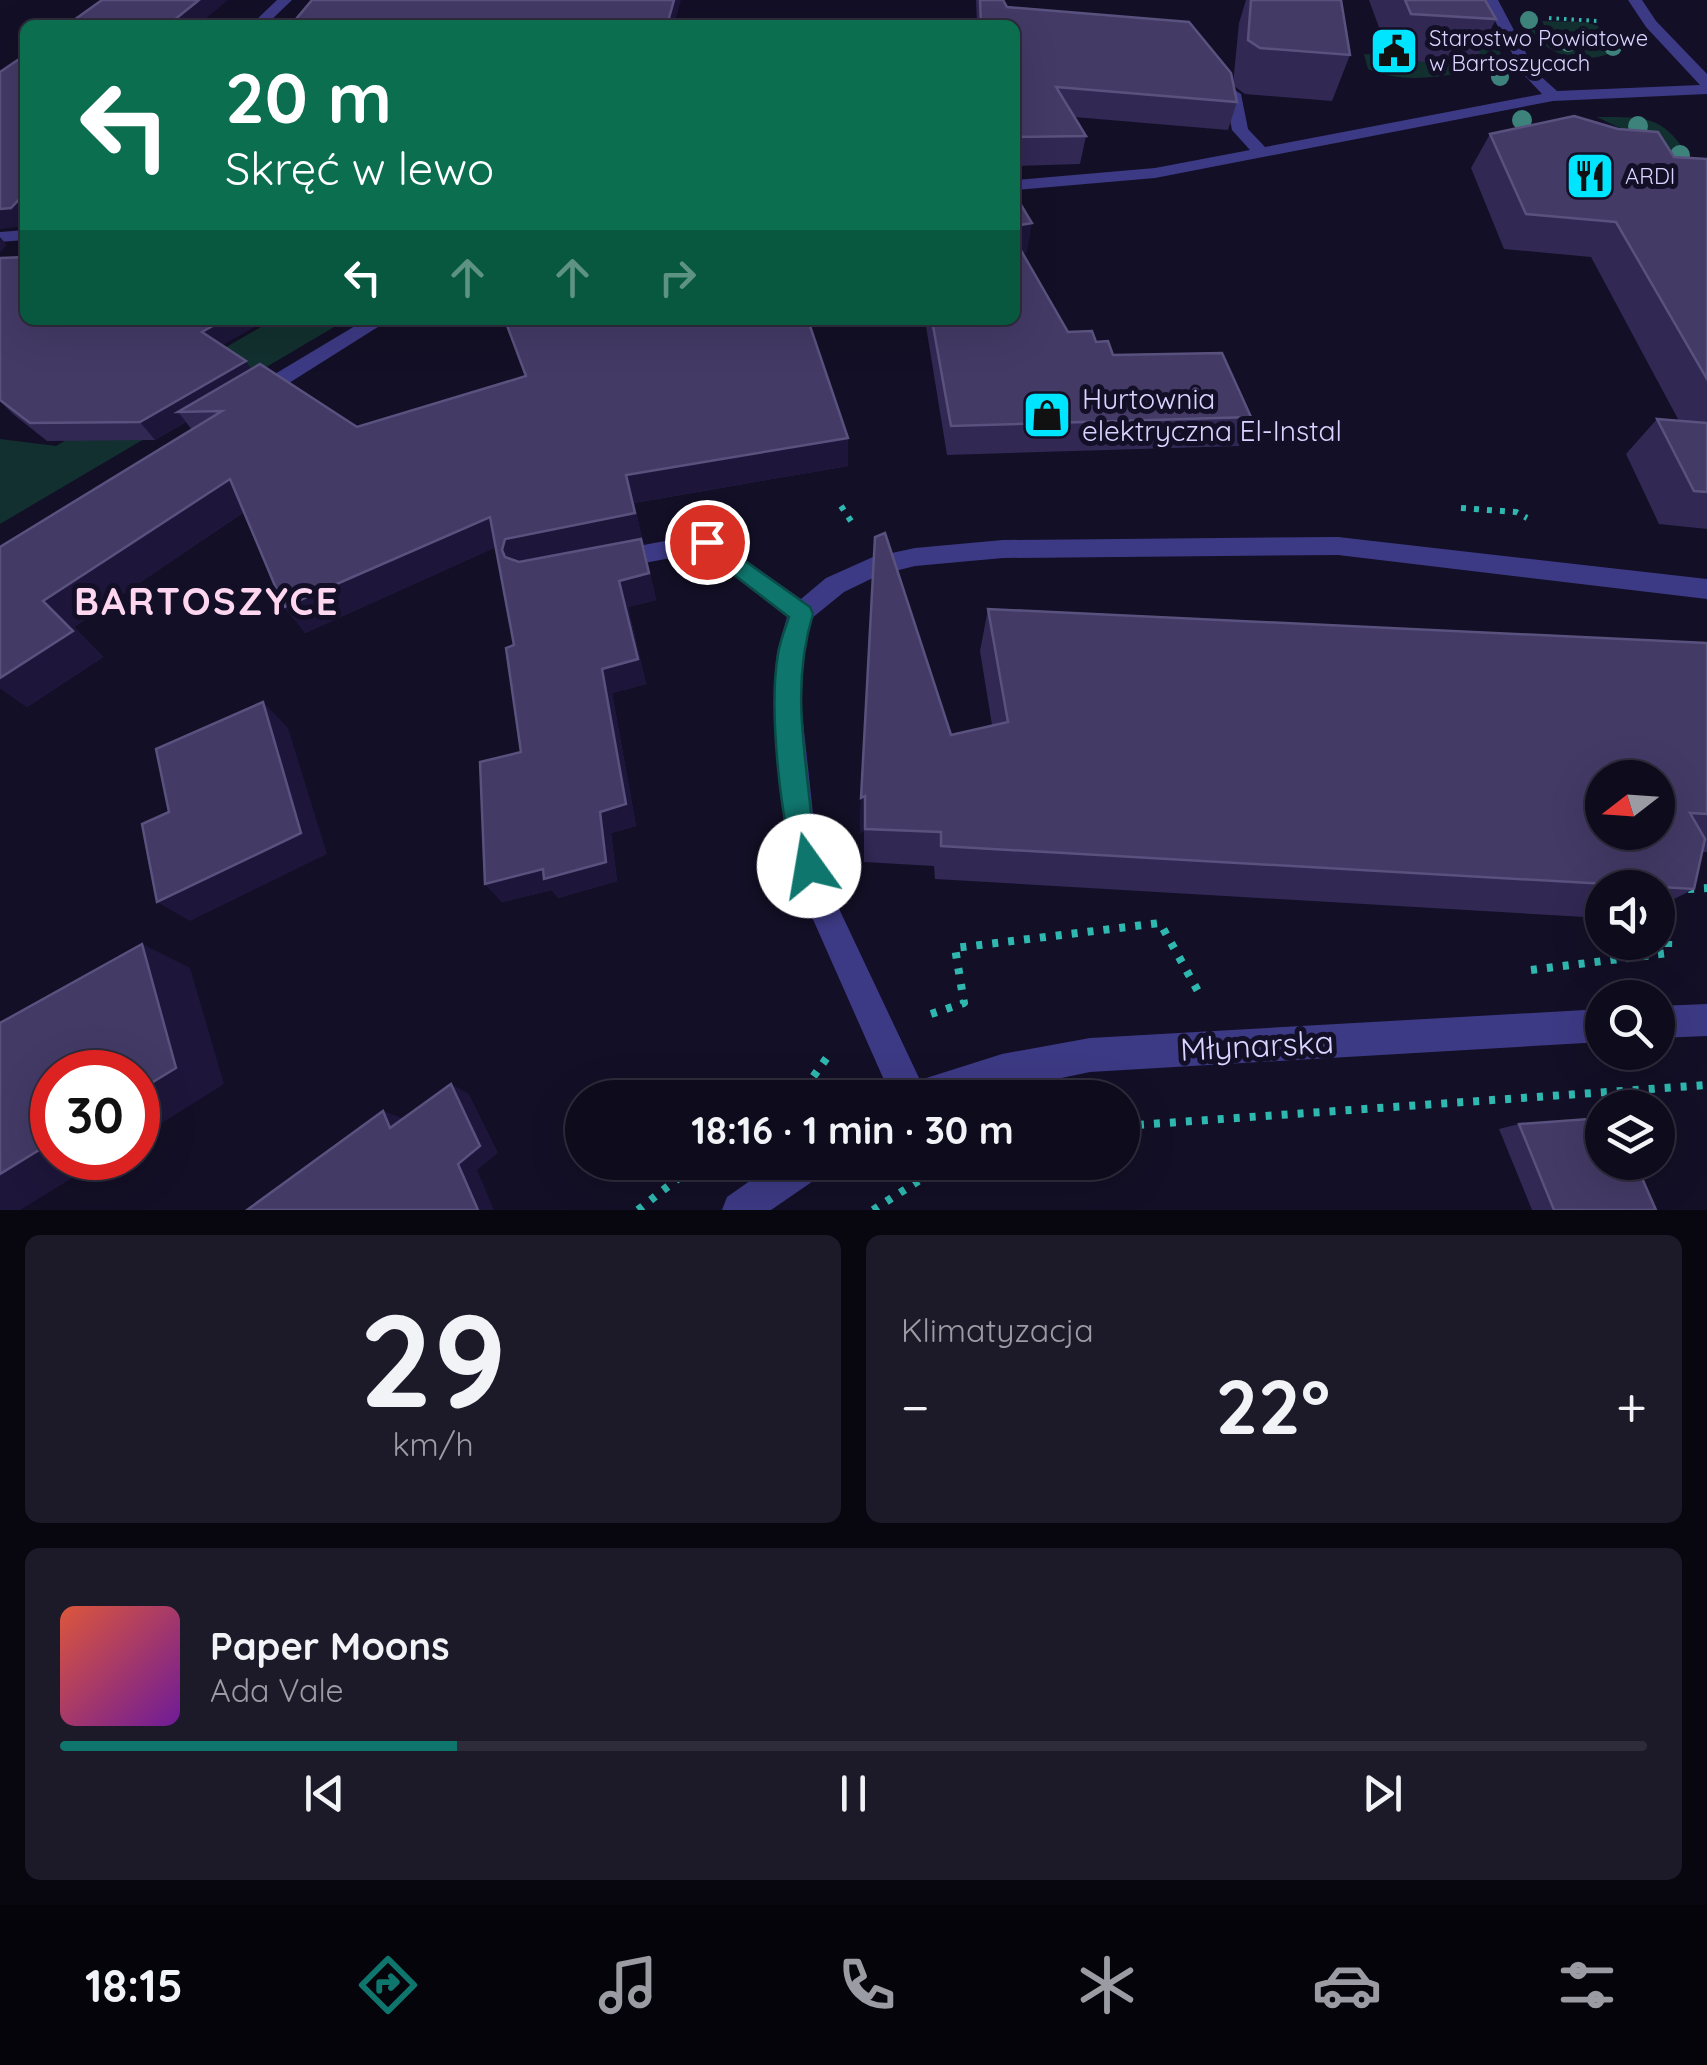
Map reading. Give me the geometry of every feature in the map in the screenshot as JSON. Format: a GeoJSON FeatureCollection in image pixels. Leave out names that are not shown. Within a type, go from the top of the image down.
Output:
{"type":"FeatureCollection","features":[{"type":"Feature","properties":{"kind":"street"},"geometry":{"type":"LineString","coordinates":[[263,20],[285,0]]}},
{"type":"Feature","properties":{"kind":"street"},"geometry":{"type":"LineString","coordinates":[[1635,0],[1707,86]]}},
{"type":"Feature","properties":{"kind":"street"},"geometry":{"type":"LineString","coordinates":[[1493,4],[1530,74],[1553,96]]}},
{"type":"Feature","properties":{"kind":"street"},"geometry":{"type":"LineString","coordinates":[[1683,59],[1707,59]]}},
{"type":"Feature","properties":{"kind":"street"},"geometry":{"type":"LineString","coordinates":[[1020,185],[1098,180],[1553,96],[1707,86]]}},
{"type":"Feature","properties":{"kind":"street"},"geometry":{"type":"LineString","coordinates":[[1233,94],[1240,130],[1261,152]]}},
{"type":"Feature","properties":{"kind":"street"},"geometry":{"type":"LineString","coordinates":[[230,410],[370,325]]}},
{"type":"Feature","properties":{"kind":"street"},"geometry":{"type":"LineString","coordinates":[[589,564],[707,542],[802,614]]}},
{"type":"Feature","properties":{"kind":"street"},"geometry":{"type":"LineString","coordinates":[[902,1080],[819,900],[800,832],[787,694],[790,652],[802,614],[835,585],[873,567],[915,557],[1003,550],[1338,546],[1707,589]]}},
{"type":"Feature","properties":{"kind":"street"},"geometry":{"type":"LineString","coordinates":[[1675,1021],[1707,1020]]}},
{"type":"Feature","properties":{"kind":"street","name":"Młynarska"},"geometry":{"type":"LineString","coordinates":[[960,1080],[1018,1065],[1090,1056],[1585,1027]]}},
{"type":"Feature","properties":{"kind":"street"},"geometry":{"type":"LineString","coordinates":[[740,1210],[782,1180]]}},
{"type":"Feature","properties":{"kind":"path"},"geometry":{"type":"LineString","coordinates":[[1493,4],[1541,18],[1598,21]]}},
{"type":"Feature","properties":{"kind":"path"},"geometry":{"type":"LineString","coordinates":[[1520,971],[1668,954],[1670,890],[1707,888]]}},
{"type":"Feature","properties":{"kind":"path"},"geometry":{"type":"LineString","coordinates":[[878,1030],[964,1003],[955,948],[1160,923],[1198,993],[1217,992]]}},
{"type":"Feature","properties":{"kind":"path"},"geometry":{"type":"LineString","coordinates":[[810,1080],[832,1051]]}},
{"type":"Feature","properties":{"kind":"path"},"geometry":{"type":"LineString","coordinates":[[1140,1125],[1707,1085]]}},
{"type":"Feature","properties":{"kind":"path"},"geometry":{"type":"LineString","coordinates":[[638,1210],[676,1180]]}},
{"type":"Feature","properties":{"kind":"path"},"geometry":{"type":"LineString","coordinates":[[872,1210],[920,1180]]}},
{"type":"Feature","properties":{"kind":"green space"},"geometry":{"type":"Polygon","coordinates":[[[1479,1],[1505,64],[1419,78],[1368,69],[1364,54],[1390,56],[1391,60],[1469,65],[1479,1]]]}},
{"type":"Feature","properties":{"kind":"green space"},"geometry":{"type":"Polygon","coordinates":[[[1542,21],[1596,25],[1621,47],[1598,57],[1560,54],[1531,30],[1547,31],[1542,21]]]}},
{"type":"Feature","properties":{"kind":"green space"},"geometry":{"type":"Polygon","coordinates":[[[1597,117],[1655,122],[1674,136],[1694,164],[1597,117]]]}},
{"type":"Feature","properties":{"kind":"green space"},"geometry":{"type":"Polygon","coordinates":[[[264,325],[338,325],[0,524],[0,439],[56,446],[264,325]]]}},
{"type":"Feature","properties":{"kind":"building"},"geometry":{"type":"Polygon","coordinates":[[[102,0],[199,0],[174,20],[74,20],[102,0]]]}},
{"type":"Feature","properties":{"kind":"building"},"geometry":{"type":"Polygon","coordinates":[[[312,0],[674,0],[668,20],[295,20],[312,0]]]}},
{"type":"Feature","properties":{"kind":"building"},"geometry":{"type":"Polygon","coordinates":[[[980,0],[1003,0],[1007,7],[1189,22],[1231,73],[1237,102],[1056,87],[1086,136],[1020,137],[1020,20],[981,20],[980,0]]]}},
{"type":"Feature","properties":{"kind":"building"},"geometry":{"type":"Polygon","coordinates":[[[1251,0],[1341,0],[1350,55],[1260,48],[1248,40],[1251,0]]]}},
{"type":"Feature","properties":{"kind":"building"},"geometry":{"type":"Polygon","coordinates":[[[1405,0],[1485,0],[1496,19],[1411,14],[1405,0]]]}},
{"type":"Feature","properties":{"kind":"building"},"geometry":{"type":"Polygon","coordinates":[[[20,58],[20,198],[11,208],[0,209],[0,72],[20,58]]]}},
{"type":"Feature","properties":{"kind":"building"},"geometry":{"type":"Polygon","coordinates":[[[1574,116],[1618,129],[1658,132],[1674,157],[1707,159],[1707,379],[1616,222],[1526,214],[1490,134],[1574,116]]]}},
{"type":"Feature","properties":{"kind":"building"},"geometry":{"type":"Polygon","coordinates":[[[1020,203],[1032,223],[1020,225],[1020,203]]]}},
{"type":"Feature","properties":{"kind":"building"},"geometry":{"type":"Polygon","coordinates":[[[1020,249],[1068,332],[1092,331],[1096,342],[1108,341],[1113,355],[1222,353],[1251,417],[951,426],[933,325],[1020,325],[1020,249]]]}},
{"type":"Feature","properties":{"kind":"building"},"geometry":{"type":"Polygon","coordinates":[[[20,257],[20,325],[214,325],[202,332],[246,361],[140,422],[30,423],[0,400],[0,258],[20,257]]]}},
{"type":"Feature","properties":{"kind":"building"},"geometry":{"type":"Polygon","coordinates":[[[507,325],[810,325],[848,438],[626,475],[635,513],[505,539],[505,557],[519,562],[641,539],[649,573],[619,581],[638,659],[602,669],[626,804],[600,812],[606,862],[544,879],[543,869],[485,884],[480,762],[521,752],[506,648],[514,645],[490,517],[284,607],[230,479],[43,601],[73,631],[0,678],[0,547],[222,411],[178,412],[260,364],[357,427],[526,376],[507,325]]]}},
{"type":"Feature","properties":{"kind":"building"},"geometry":{"type":"Polygon","coordinates":[[[1657,419],[1707,423],[1707,492],[1694,491],[1657,419]]]}},
{"type":"Feature","properties":{"kind":"building"},"geometry":{"type":"Polygon","coordinates":[[[885,533],[951,735],[1008,722],[988,609],[1707,643],[1707,814],[1690,813],[1705,839],[1694,889],[1675,888],[1675,870],[1585,870],[1585,883],[941,846],[941,832],[865,829],[865,796],[861,798],[875,537],[885,533]]]}},
{"type":"Feature","properties":{"kind":"building"},"geometry":{"type":"Polygon","coordinates":[[[263,702],[301,833],[157,902],[142,824],[169,812],[156,749],[263,702]]]}},
{"type":"Feature","properties":{"kind":"building"},"geometry":{"type":"Polygon","coordinates":[[[142,944],[176,1068],[160,1078],[160,1050],[30,1050],[30,1156],[0,1174],[0,1023],[142,944]]]}},
{"type":"Feature","properties":{"kind":"building"},"geometry":{"type":"Polygon","coordinates":[[[451,1084],[480,1146],[458,1164],[478,1210],[247,1210],[383,1111],[390,1128],[451,1084]]]}},
{"type":"Feature","properties":{"kind":"building"},"geometry":{"type":"Polygon","coordinates":[[[1585,1119],[1585,1180],[1643,1180],[1656,1210],[1554,1210],[1519,1124],[1585,1119]]]}},
{"type":"Feature","properties":{"kind":"place","name":"Starostwo Powiatowe w Bartoszycach"},"geometry":{"type":"Point","coordinates":[1394,51]}},
{"type":"Feature","properties":{"kind":"place","name":"ARDI"},"geometry":{"type":"Point","coordinates":[1590,176]}},
{"type":"Feature","properties":{"kind":"place","name":"Hurtownia elektryczna El-Instal"},"geometry":{"type":"Point","coordinates":[1047,415]}},
{"type":"Feature","properties":{"kind":"district","name":"BARTOSZYCE"},"geometry":{"type":"Point","coordinates":[207,602]}},
{"type":"Feature","properties":{"kind":"route"},"geometry":{"type":"LineString","coordinates":[[707,542],[802,614],[790,652],[787,694],[800,832],[809,866]]}}]}
